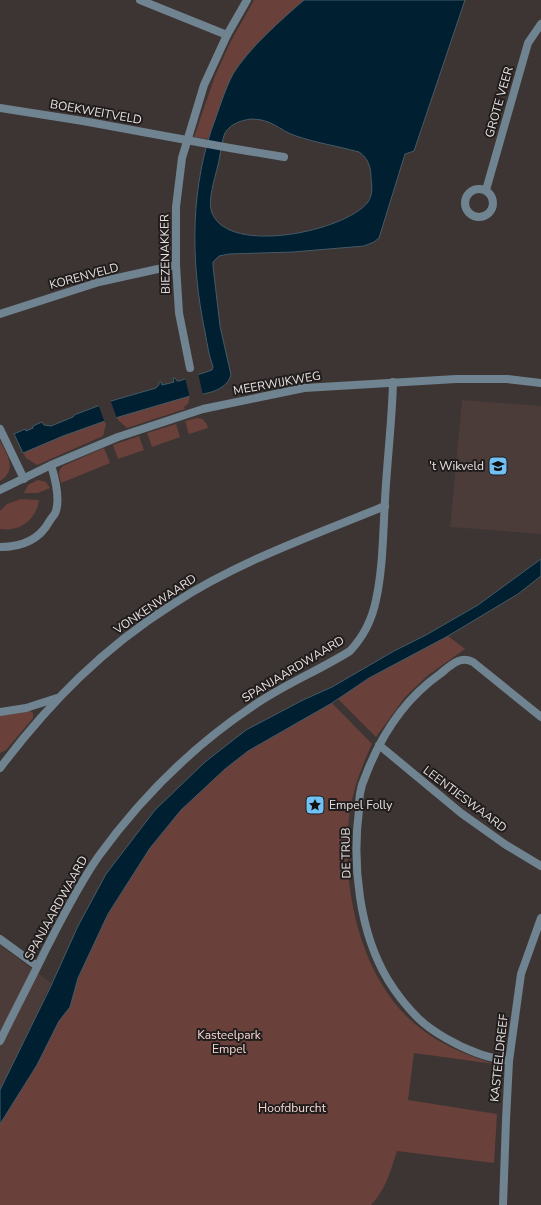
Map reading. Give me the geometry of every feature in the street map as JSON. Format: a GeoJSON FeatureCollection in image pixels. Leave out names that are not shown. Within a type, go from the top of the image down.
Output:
{"type":"FeatureCollection","features":[{"type":"Feature","properties":{"kind":"street"},"geometry":{"type":"LineString","coordinates":[[140,0],[227,35]]}},
{"type":"Feature","properties":{"kind":"street","name":"BIEZENAKKER"},"geometry":{"type":"LineString","coordinates":[[190,368],[179,313],[176,265],[176,207],[182,158],[204,85],[227,35],[247,0]]}},
{"type":"Feature","properties":{"kind":"street","name":"GROTE VEER"},"geometry":{"type":"LineString","coordinates":[[486,190],[528,43],[541,24]]}},
{"type":"Feature","properties":{"kind":"street","name":"BOEKWEITVELD"},"geometry":{"type":"LineString","coordinates":[[0,108],[83,120],[187,140]]}},
{"type":"Feature","properties":{"kind":"street"},"geometry":{"type":"LineString","coordinates":[[187,140],[284,157]]}},
{"type":"Feature","properties":{"kind":"street","name":"KORENVELD"},"geometry":{"type":"LineString","coordinates":[[0,314],[99,282],[176,265]]}},
{"type":"Feature","properties":{"kind":"street","name":"MEERWIJKWEG"},"geometry":{"type":"LineString","coordinates":[[0,490],[51,465],[118,437],[203,410],[304,388],[449,379],[507,379],[541,384]]}},
{"type":"Feature","properties":{"kind":"street","name":"SPANJAARDWAARD"},"geometry":{"type":"LineString","coordinates":[[0,1041],[67,908],[98,858],[131,815],[163,780],[196,749],[252,706],[285,686],[350,651],[365,631],[376,601],[381,562],[393,382]]}},
{"type":"Feature","properties":{"kind":"street"},"geometry":{"type":"LineString","coordinates":[[0,429],[24,479]]}},
{"type":"Feature","properties":{"kind":"street"},"geometry":{"type":"LineString","coordinates":[[0,546],[10,547],[23,544],[35,538],[45,530],[56,510],[57,487],[51,465]]}},
{"type":"Feature","properties":{"kind":"street","name":"VONKENWAARD"},"geometry":{"type":"LineString","coordinates":[[0,767],[25,735],[58,698],[99,659],[134,631],[173,604],[214,580],[258,559],[385,506]]}},
{"type":"Feature","properties":{"kind":"street","name":"DE TRUB"},"geometry":{"type":"LineString","coordinates":[[509,1061],[477,1053],[442,1036],[419,1018],[402,1000],[388,980],[375,954],[362,907],[357,876],[356,833],[361,789],[379,745],[393,722],[413,698],[435,677],[460,660],[467,659],[473,662],[541,717]]}},
{"type":"Feature","properties":{"kind":"street"},"geometry":{"type":"LineString","coordinates":[[0,712],[26,708],[58,698]]}},
{"type":"Feature","properties":{"kind":"street","name":"LEENTJESWAARD"},"geometry":{"type":"LineString","coordinates":[[379,745],[461,813],[506,845],[541,866]]}},
{"type":"Feature","properties":{"kind":"street","name":"KASTEELDREEF"},"geometry":{"type":"LineString","coordinates":[[503,1205],[509,1061],[520,974],[541,918]]}},
{"type":"Feature","properties":{"kind":"street"},"geometry":{"type":"LineString","coordinates":[[0,939],[37,966]]}},
{"type":"Feature","properties":{"kind":"shaded area","name":"'t Wikveld"},"geometry":{"type":"Polygon","coordinates":[[[462,400],[541,406],[541,534],[450,527],[462,400]]]}},
{"type":"Feature","properties":{"kind":"shaded area"},"geometry":{"type":"Polygon","coordinates":[[[0,945],[51,983],[0,1094],[0,945]]]}},
{"type":"Feature","properties":{"kind":"green space"},"geometry":{"type":"Polygon","coordinates":[[[254,0],[304,0],[259,42],[233,75],[208,139],[194,137],[215,76],[230,43],[254,0]]]}},
{"type":"Feature","properties":{"kind":"green space"},"geometry":{"type":"Polygon","coordinates":[[[190,396],[188,404],[184,407],[185,409],[127,428],[118,420],[117,417],[190,396]]]}},
{"type":"Feature","properties":{"kind":"green space"},"geometry":{"type":"Polygon","coordinates":[[[197,418],[204,421],[208,428],[189,434],[185,421],[197,418]]]}},
{"type":"Feature","properties":{"kind":"green space"},"geometry":{"type":"Polygon","coordinates":[[[105,421],[106,424],[103,436],[37,465],[26,458],[23,453],[63,436],[105,421]]]}},
{"type":"Feature","properties":{"kind":"green space"},"geometry":{"type":"Polygon","coordinates":[[[176,424],[180,437],[152,447],[147,433],[176,424]]]}},
{"type":"Feature","properties":{"kind":"green space"},"geometry":{"type":"Polygon","coordinates":[[[139,436],[144,450],[118,459],[113,445],[139,436]]]}},
{"type":"Feature","properties":{"kind":"green space"},"geometry":{"type":"Polygon","coordinates":[[[0,441],[8,457],[10,467],[9,472],[0,481],[0,441]]]}},
{"type":"Feature","properties":{"kind":"green space"},"geometry":{"type":"Polygon","coordinates":[[[104,448],[110,463],[61,483],[59,472],[63,466],[104,448]]]}},
{"type":"Feature","properties":{"kind":"green space"},"geometry":{"type":"Polygon","coordinates":[[[38,480],[46,482],[50,488],[38,493],[24,493],[28,485],[38,480]]]}},
{"type":"Feature","properties":{"kind":"green space"},"geometry":{"type":"Polygon","coordinates":[[[21,499],[39,500],[31,519],[14,529],[0,529],[0,511],[7,504],[21,499]]]}},
{"type":"Feature","properties":{"kind":"green space"},"geometry":{"type":"Polygon","coordinates":[[[448,636],[465,649],[427,676],[405,697],[376,737],[338,699],[369,678],[448,636]]]}},
{"type":"Feature","properties":{"kind":"green space","name":"Kasteelpark Empel"},"geometry":{"type":"Polygon","coordinates":[[[332,703],[372,744],[356,785],[350,810],[348,838],[348,867],[351,897],[367,954],[380,981],[396,1005],[416,1025],[453,1048],[494,1064],[414,1053],[408,1100],[497,1114],[494,1163],[397,1151],[384,1186],[371,1205],[0,1205],[0,1124],[37,1065],[59,1021],[70,1007],[78,978],[108,914],[150,848],[181,810],[225,769],[248,751],[332,703]]]}},
{"type":"Feature","properties":{"kind":"green space"},"geometry":{"type":"Polygon","coordinates":[[[30,711],[33,713],[33,718],[6,750],[0,753],[0,716],[30,711]]]}},
{"type":"Feature","properties":{"kind":"water"},"geometry":{"type":"Polygon","coordinates":[[[304,0],[465,0],[414,151],[405,154],[379,238],[364,246],[293,252],[229,254],[219,256],[213,262],[213,266],[220,326],[231,375],[228,381],[220,389],[190,396],[105,421],[63,436],[23,453],[14,434],[25,429],[26,431],[42,422],[44,425],[51,426],[73,417],[74,415],[111,401],[156,388],[159,385],[159,382],[161,382],[162,385],[174,382],[173,378],[179,381],[212,370],[213,367],[208,350],[200,305],[195,250],[197,196],[207,143],[233,74],[256,44],[304,0]],[[259,119],[240,121],[230,127],[225,133],[210,202],[212,213],[223,226],[240,234],[263,236],[313,230],[337,222],[356,213],[368,202],[371,196],[372,184],[367,160],[362,154],[290,134],[259,119]]]}},
{"type":"Feature","properties":{"kind":"water"},"geometry":{"type":"Polygon","coordinates":[[[541,559],[541,576],[518,594],[448,636],[369,678],[332,703],[248,751],[225,769],[181,810],[150,848],[108,914],[78,978],[70,1007],[59,1021],[37,1065],[0,1124],[0,1090],[50,988],[78,926],[106,874],[155,810],[205,762],[246,730],[303,700],[332,687],[478,605],[541,559]]]}},
{"type":"Feature","properties":{"kind":"pier"},"geometry":{"type":"Polygon","coordinates":[[[198,373],[204,396],[190,398],[185,378],[198,373]]]}},
{"type":"Feature","properties":{"kind":"pier"},"geometry":{"type":"Polygon","coordinates":[[[110,399],[117,419],[105,423],[98,404],[110,399]]]}},
{"type":"Feature","properties":{"kind":"place","name":"'t Wikveld"},"geometry":{"type":"Point","coordinates":[498,466]}},
{"type":"Feature","properties":{"kind":"place","name":"Empel Folly"},"geometry":{"type":"Point","coordinates":[315,805]}},
{"type":"Feature","properties":{"kind":"park label","name":"Hoofdburcht"},"geometry":{"type":"Point","coordinates":[292,1108]}}]}
